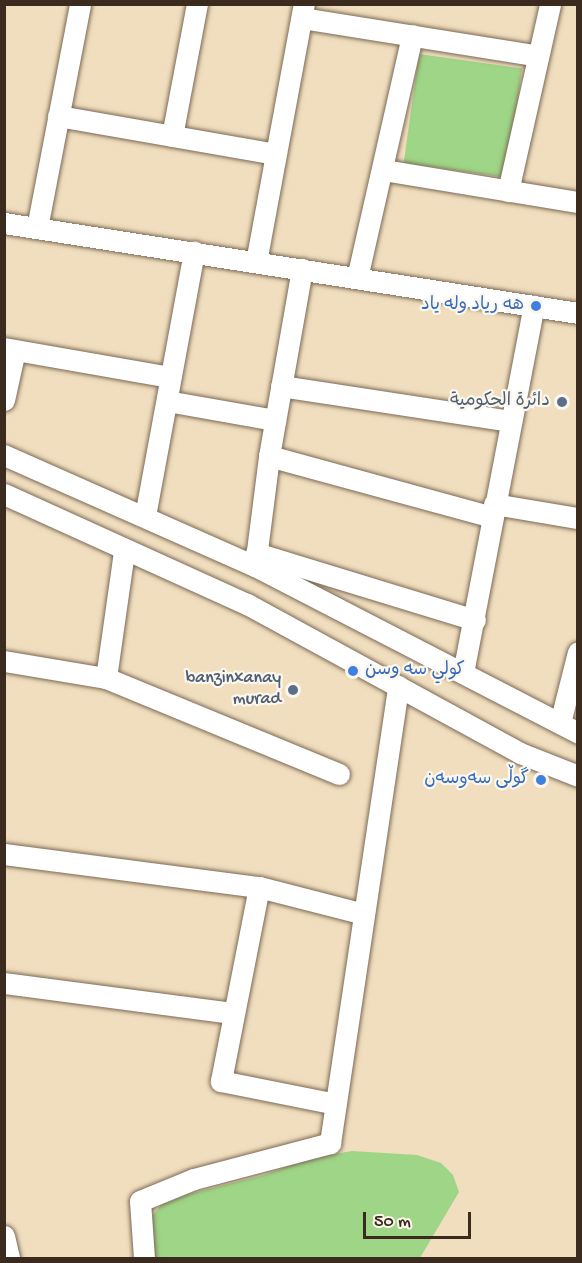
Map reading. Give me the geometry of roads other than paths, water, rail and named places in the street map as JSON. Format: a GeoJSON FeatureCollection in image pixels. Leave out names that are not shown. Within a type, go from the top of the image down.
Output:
{"type":"FeatureCollection","features":[{"type":"Feature","properties":{"kind":"street"},"geometry":{"type":"LineString","coordinates":[[37,228],[80,4]]}},
{"type":"Feature","properties":{"kind":"street"},"geometry":{"type":"LineString","coordinates":[[172,136],[197,4]]}},
{"type":"Feature","properties":{"kind":"street"},"geometry":{"type":"LineString","coordinates":[[508,191],[550,4]]}},
{"type":"Feature","properties":{"kind":"street"},"geometry":{"type":"LineString","coordinates":[[256,262],[303,11],[412,35],[538,56]]}},
{"type":"Feature","properties":{"kind":"street"},"geometry":{"type":"LineString","coordinates":[[357,278],[384,170],[412,35]]}},
{"type":"Feature","properties":{"kind":"street"},"geometry":{"type":"LineString","coordinates":[[58,116],[275,154]]}},
{"type":"Feature","properties":{"kind":"street"},"geometry":{"type":"LineString","coordinates":[[384,170],[578,202]]}},
{"type":"Feature","properties":{"kind":"street"},"geometry":{"type":"LineString","coordinates":[[4,223],[578,313]]}},
{"type":"Feature","properties":{"kind":"street"},"geometry":{"type":"LineString","coordinates":[[145,516],[194,252]]}},
{"type":"Feature","properties":{"kind":"street"},"geometry":{"type":"LineString","coordinates":[[256,560],[269,456],[302,269]]}},
{"type":"Feature","properties":{"kind":"street"},"geometry":{"type":"LineString","coordinates":[[463,673],[476,620],[493,511],[534,306]]}},
{"type":"Feature","properties":{"kind":"street"},"geometry":{"type":"LineString","coordinates":[[4,400],[10,349],[171,377]]}},
{"type":"Feature","properties":{"kind":"street"},"geometry":{"type":"LineString","coordinates":[[281,386],[511,421]]}},
{"type":"Feature","properties":{"kind":"street"},"geometry":{"type":"LineString","coordinates":[[167,401],[275,420]]}},
{"type":"Feature","properties":{"kind":"street"},"geometry":{"type":"LineString","coordinates":[[4,455],[145,516],[256,560],[476,620]]}},
{"type":"Feature","properties":{"kind":"street"},"geometry":{"type":"LineString","coordinates":[[269,456],[493,511],[578,518]]}},
{"type":"Feature","properties":{"kind":"street"},"geometry":{"type":"LineString","coordinates":[[50,512],[59,478]]}},
{"type":"Feature","properties":{"kind":"street"},"geometry":{"type":"LineString","coordinates":[[4,494],[50,512],[124,551],[247,604],[520,753],[578,776]]}},
{"type":"Feature","properties":{"kind":"street"},"geometry":{"type":"LineString","coordinates":[[106,678],[124,551]]}},
{"type":"Feature","properties":{"kind":"street"},"geometry":{"type":"LineString","coordinates":[[256,560],[569,728],[578,651]]}},
{"type":"Feature","properties":{"kind":"street"},"geometry":{"type":"LineString","coordinates":[[4,661],[106,678],[339,774]]}},
{"type":"Feature","properties":{"kind":"street"},"geometry":{"type":"LineString","coordinates":[[144,1258],[140,1201],[194,1179],[330,1143],[398,686]]}},
{"type":"Feature","properties":{"kind":"street"},"geometry":{"type":"LineString","coordinates":[[4,854],[259,887],[364,914]]}},
{"type":"Feature","properties":{"kind":"street"},"geometry":{"type":"LineString","coordinates":[[259,887],[221,1081],[336,1104]]}},
{"type":"Feature","properties":{"kind":"street"},"geometry":{"type":"LineString","coordinates":[[4,983],[233,1014]]}},
{"type":"Feature","properties":{"kind":"street"},"geometry":{"type":"LineString","coordinates":[[4,1236],[9,1258]]}},
{"type":"Feature","properties":{"kind":"place","name":"هه رياد وله ياد"},"geometry":{"type":"Point","coordinates":[536,306]}},
{"type":"Feature","properties":{"kind":"place","name":"دائرة الحكومية"},"geometry":{"type":"Point","coordinates":[562,402]}},
{"type":"Feature","properties":{"kind":"place","name":"كولي سه وسن"},"geometry":{"type":"Point","coordinates":[353,671]}},
{"type":"Feature","properties":{"kind":"place","name":"banzinxanay murad"},"geometry":{"type":"Point","coordinates":[293,690]}},
{"type":"Feature","properties":{"kind":"place","name":"گوڵی سەوسەن"},"geometry":{"type":"Point","coordinates":[541,780]}}]}
